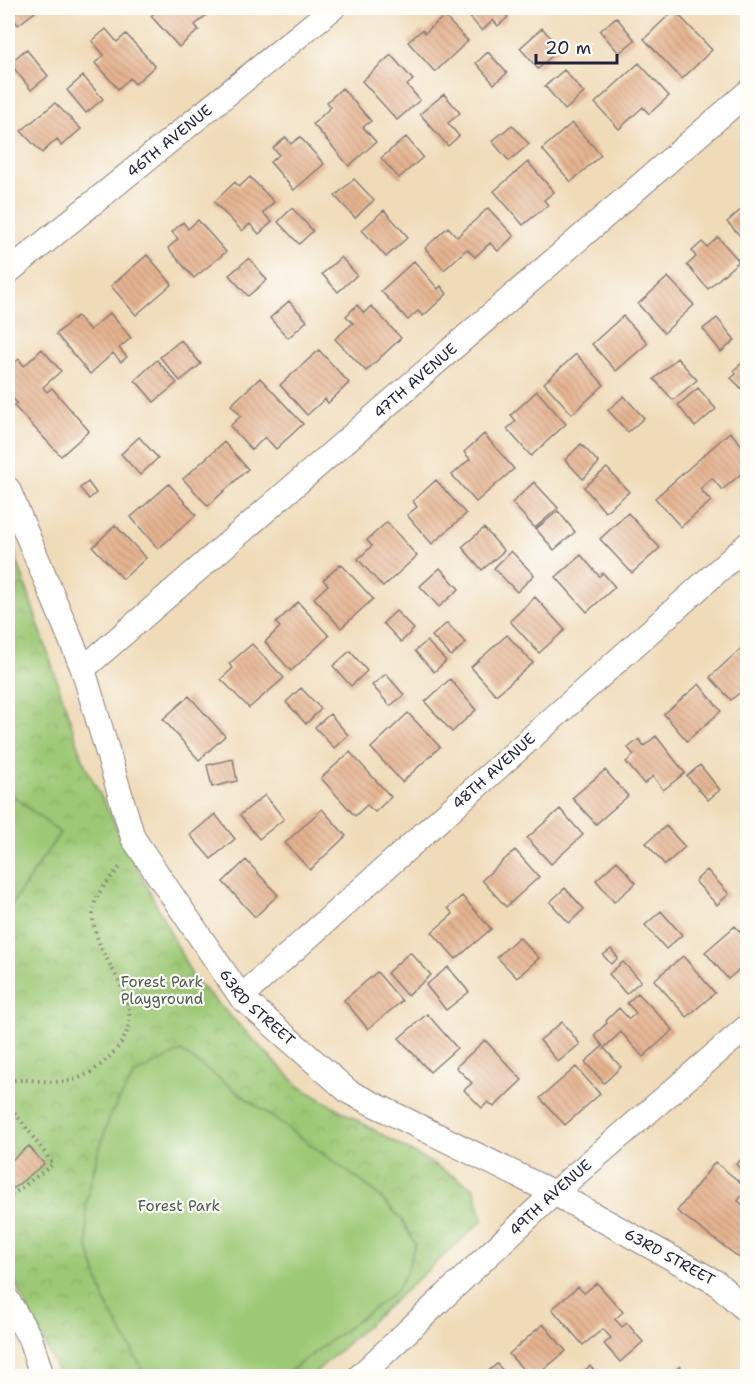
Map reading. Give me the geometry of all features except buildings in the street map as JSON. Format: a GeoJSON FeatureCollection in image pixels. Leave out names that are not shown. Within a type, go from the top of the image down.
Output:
{"type":"FeatureCollection","features":[{"type":"Feature","properties":{"kind":"street","name":"46TH AVENUE"},"geometry":{"type":"LineString","coordinates":[[8,272],[333,8]]}},
{"type":"Feature","properties":{"kind":"street","name":"47TH AVENUE"},"geometry":{"type":"LineString","coordinates":[[83,669],[747,92]]}},
{"type":"Feature","properties":{"kind":"street","name":"63RD STREET"},"geometry":{"type":"LineString","coordinates":[[8,489],[83,669],[133,838],[241,997],[349,1092],[555,1193],[717,1283],[747,1312]]}},
{"type":"Feature","properties":{"kind":"street","name":"48TH AVENUE"},"geometry":{"type":"LineString","coordinates":[[241,997],[747,544]]}},
{"type":"Feature","properties":{"kind":"street","name":"49TH AVENUE"},"geometry":{"type":"LineString","coordinates":[[360,1377],[555,1193],[747,1026]]}},
{"type":"Feature","properties":{"kind":"street"},"geometry":{"type":"LineString","coordinates":[[8,1301],[30,1338],[42,1377]]}},
{"type":"Feature","properties":{"kind":"path"},"geometry":{"type":"LineString","coordinates":[[8,1081],[74,1080],[99,1066],[121,1045],[130,1017],[118,977],[99,946],[93,913],[95,900],[125,861]]}},
{"type":"Feature","properties":{"kind":"path"},"geometry":{"type":"LineString","coordinates":[[8,1103],[53,1164],[8,1198]]}},
{"type":"Feature","properties":{"kind":"green space","name":"Forest Park"},"geometry":{"type":"Polygon","coordinates":[[[8,533],[85,765],[194,979],[300,1087],[474,1188],[483,1220],[311,1376],[60,1376],[8,1268],[8,533]]]}},
{"type":"Feature","properties":{"kind":"green space"},"geometry":{"type":"Polygon","coordinates":[[[8,792],[60,833],[8,910],[8,792]]]}},
{"type":"Feature","properties":{"kind":"green space"},"geometry":{"type":"Polygon","coordinates":[[[181,1051],[373,1190],[402,1220],[415,1244],[407,1271],[395,1292],[283,1376],[146,1376],[105,1301],[88,1247],[86,1204],[110,1115],[135,1074],[181,1051]]]}},
{"type":"Feature","properties":{"kind":"park label","name":"Forest Park Playground"},"geometry":{"type":"Point","coordinates":[162,990]}}]}
